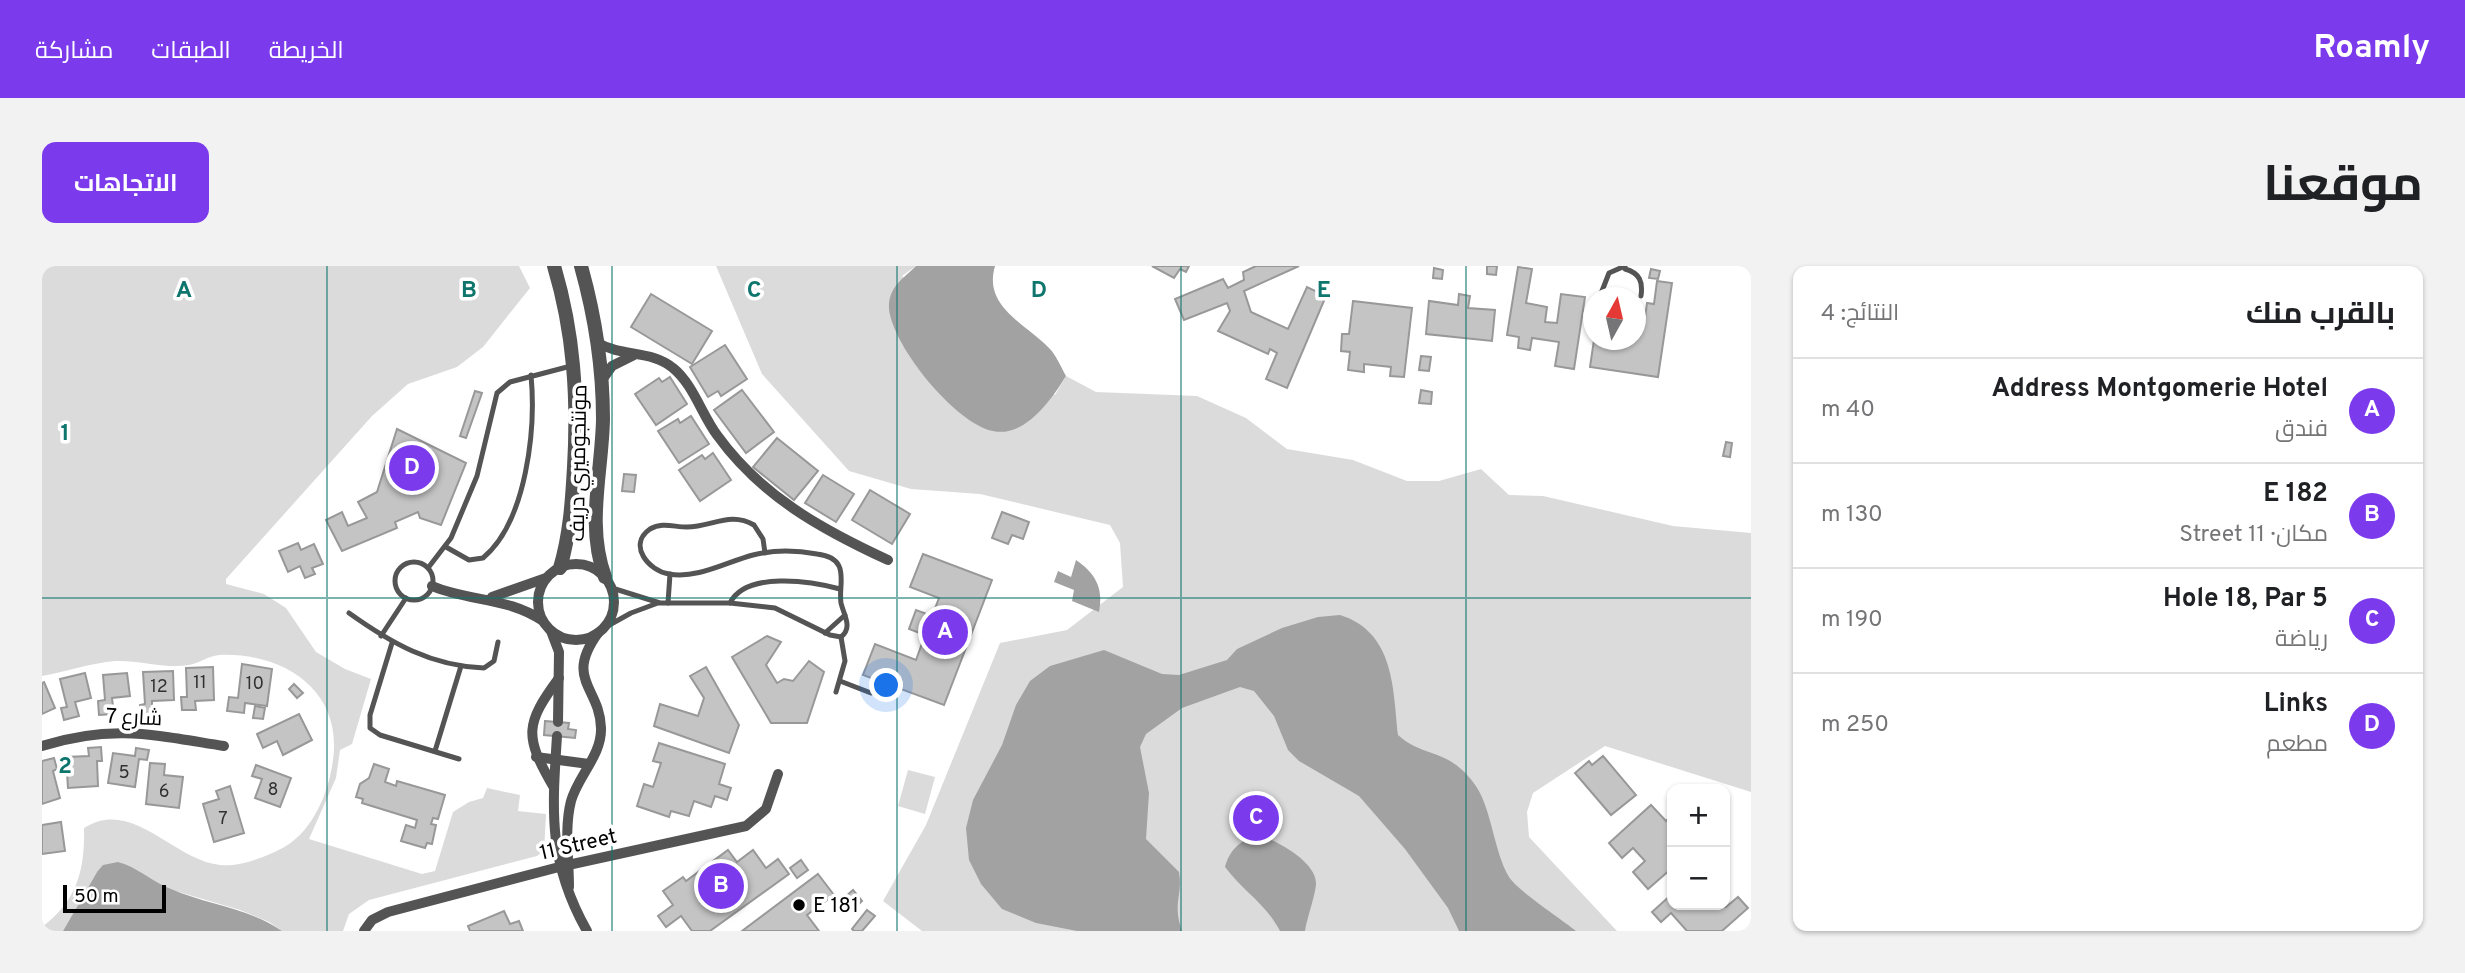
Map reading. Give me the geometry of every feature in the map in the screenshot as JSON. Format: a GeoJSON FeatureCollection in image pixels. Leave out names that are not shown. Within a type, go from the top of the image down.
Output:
{"type":"FeatureCollection","features":[{"type":"Feature","properties":{"kind":"street","name":"مونتجوميري دريف"},"geometry":{"type":"LineString","coordinates":[[554,266],[562,294],[574,365],[577,417],[571,512],[554,572]]}},
{"type":"Feature","properties":{"kind":"street","name":"مونتجوميري دريف"},"geometry":{"type":"LineString","coordinates":[[581,266],[598,343],[602,380],[603,421],[594,530],[608,583]]}},
{"type":"Feature","properties":{"kind":"street"},"geometry":{"type":"LineString","coordinates":[[598,343],[612,350],[664,361],[676,370],[729,450],[780,500],[831,533],[888,560]]}},
{"type":"Feature","properties":{"kind":"street"},"geometry":{"type":"LineString","coordinates":[[602,380],[612,366],[636,354]]}},
{"type":"Feature","properties":{"kind":"street"},"geometry":{"type":"LineString","coordinates":[[484,598],[517,590],[554,572],[584,565],[608,583],[614,609],[590,645],[583,672],[601,726],[600,741],[576,788],[568,815],[564,866]]}},
{"type":"Feature","properties":{"kind":"street"},"geometry":{"type":"LineString","coordinates":[[543,621],[538,598],[554,572]]}},
{"type":"Feature","properties":{"kind":"street"},"geometry":{"type":"LineString","coordinates":[[432,586],[456,595],[516,605],[543,621],[551,631],[559,652],[558,722]]}},
{"type":"Feature","properties":{"kind":"street"},"geometry":{"type":"LineString","coordinates":[[551,631],[574,640],[601,631]]}},
{"type":"Feature","properties":{"kind":"street"},"geometry":{"type":"LineString","coordinates":[[553,786],[531,745],[532,722],[536,710],[559,678]]}},
{"type":"Feature","properties":{"kind":"street","name":"شارع 7"},"geometry":{"type":"LineString","coordinates":[[42,746],[72,737],[105,732],[139,733],[224,746]]}},
{"type":"Feature","properties":{"kind":"street"},"geometry":{"type":"LineString","coordinates":[[557,736],[553,786],[554,831],[569,887],[587,931]]}},
{"type":"Feature","properties":{"kind":"street"},"geometry":{"type":"LineString","coordinates":[[536,757],[589,764]]}},
{"type":"Feature","properties":{"kind":"street","name":"11 Street"},"geometry":{"type":"LineString","coordinates":[[364,931],[372,920],[388,912],[564,866],[746,826],[766,809],[778,774]]}},
{"type":"Feature","properties":{"kind":"lane"},"geometry":{"type":"LineString","coordinates":[[1604,287],[1609,273],[1625,267],[1639,276],[1642,287]]}},
{"type":"Feature","properties":{"kind":"lane"},"geometry":{"type":"LineString","coordinates":[[428,568],[446,547],[483,460],[493,401],[503,386],[531,375],[574,365]]}},
{"type":"Feature","properties":{"kind":"lane"},"geometry":{"type":"LineString","coordinates":[[446,547],[469,560],[483,558],[512,512],[531,444],[531,375]]}},
{"type":"Feature","properties":{"kind":"lane"},"geometry":{"type":"LineString","coordinates":[[765,553],[760,531],[747,521],[729,518],[687,527],[657,526],[643,536],[641,553],[651,567],[670,574],[706,571],[765,553],[794,551],[830,556],[839,566],[840,589],[848,627],[841,637],[845,661],[836,692]]}},
{"type":"Feature","properties":{"kind":"lane"},"geometry":{"type":"LineString","coordinates":[[406,598],[395,582],[399,569],[411,562],[428,568]]}},
{"type":"Feature","properties":{"kind":"lane"},"geometry":{"type":"LineString","coordinates":[[406,598],[419,599],[432,586],[428,568]]}},
{"type":"Feature","properties":{"kind":"lane"},"geometry":{"type":"LineString","coordinates":[[668,603],[670,574]]}},
{"type":"Feature","properties":{"kind":"lane"},"geometry":{"type":"LineString","coordinates":[[730,603],[738,592],[776,582],[808,582],[840,589]]}},
{"type":"Feature","properties":{"kind":"lane"},"geometry":{"type":"LineString","coordinates":[[608,583],[660,603]]}},
{"type":"Feature","properties":{"kind":"lane"},"geometry":{"type":"LineString","coordinates":[[381,636],[406,598]]}},
{"type":"Feature","properties":{"kind":"lane"},"geometry":{"type":"LineString","coordinates":[[601,631],[631,613],[660,603],[730,603],[784,611],[825,633],[841,637]]}},
{"type":"Feature","properties":{"kind":"lane"},"geometry":{"type":"LineString","coordinates":[[349,613],[381,636],[414,654],[461,666],[490,665],[496,656],[498,642]]}},
{"type":"Feature","properties":{"kind":"lane"},"geometry":{"type":"LineString","coordinates":[[825,633],[845,615]]}},
{"type":"Feature","properties":{"kind":"lane"},"geometry":{"type":"LineString","coordinates":[[393,643],[370,715],[370,727],[380,735],[459,759]]}},
{"type":"Feature","properties":{"kind":"lane"},"geometry":{"type":"LineString","coordinates":[[435,751],[461,666]]}},
{"type":"Feature","properties":{"kind":"lane"},"geometry":{"type":"LineString","coordinates":[[840,681],[871,693]]}},
{"type":"Feature","properties":{"kind":"shaded area"},"geometry":{"type":"Polygon","coordinates":[[[42,266],[519,266],[530,288],[483,347],[457,367],[408,384],[372,416],[226,579],[226,584],[264,594],[286,608],[316,652],[345,669],[371,679],[352,744],[340,750],[336,778],[309,839],[422,874],[435,871],[453,812],[469,802],[483,798],[487,788],[520,795],[518,811],[546,814],[544,851],[537,856],[369,900],[349,914],[343,931],[282,931],[269,922],[240,910],[172,890],[135,870],[97,872],[63,931],[42,931],[42,927],[54,917],[71,895],[76,884],[83,858],[84,828],[102,820],[119,820],[136,825],[186,853],[220,865],[254,860],[286,846],[305,830],[324,796],[333,760],[334,735],[328,714],[318,695],[304,680],[286,668],[265,660],[219,655],[180,666],[115,661],[42,676],[42,266]]]}},
{"type":"Feature","properties":{"kind":"shaded area"},"geometry":{"type":"Polygon","coordinates":[[[716,266],[916,266],[902,276],[1055,395],[1066,376],[1096,392],[1197,396],[1246,418],[1287,449],[1353,460],[1407,481],[1439,481],[1481,469],[1509,495],[1543,496],[1673,526],[1751,533],[1751,792],[1605,746],[1533,793],[1527,812],[1529,837],[1617,931],[922,931],[883,901],[926,825],[1000,643],[1067,630],[1123,587],[1120,543],[1110,525],[980,494],[911,489],[849,471],[762,374],[716,266]]]}},
{"type":"Feature","properties":{"kind":"shaded area"},"geometry":{"type":"Polygon","coordinates":[[[916,266],[995,266],[993,280],[1000,303],[1049,348],[1066,376],[1045,405],[1026,423],[1005,432],[978,425],[945,399],[914,362],[893,325],[889,301],[894,289],[916,266]]]}},
{"type":"Feature","properties":{"kind":"shaded area"},"geometry":{"type":"Polygon","coordinates":[[[1076,560],[1093,576],[1099,588],[1099,612],[1072,601],[1074,590],[1054,582],[1058,571],[1071,577],[1076,560]]]}},
{"type":"Feature","properties":{"kind":"shaded area"},"geometry":{"type":"Polygon","coordinates":[[[1340,615],[1358,623],[1371,634],[1381,648],[1392,680],[1398,735],[1416,747],[1453,763],[1473,782],[1484,803],[1499,854],[1509,877],[1530,897],[1576,931],[1459,931],[1448,908],[1405,849],[1359,796],[1299,761],[1288,750],[1274,716],[1254,691],[1240,687],[1182,708],[1146,734],[1140,747],[1149,793],[1146,839],[1179,872],[1178,913],[1182,931],[1077,931],[1036,923],[1002,909],[981,884],[969,860],[966,828],[973,800],[1002,745],[1016,705],[1030,681],[1050,666],[1104,650],[1162,674],[1179,675],[1227,660],[1237,649],[1282,628],[1318,617],[1340,615]]]}},
{"type":"Feature","properties":{"kind":"shaded area"},"geometry":{"type":"Polygon","coordinates":[[[908,770],[935,777],[925,814],[898,806],[908,770]]]}},
{"type":"Feature","properties":{"kind":"shaded area"},"geometry":{"type":"Polygon","coordinates":[[[1255,834],[1292,852],[1314,875],[1316,887],[1305,931],[1280,931],[1268,913],[1225,867],[1236,847],[1255,834]]]}},
{"type":"Feature","properties":{"kind":"shaded area"},"geometry":{"type":"Polygon","coordinates":[[[118,862],[171,889],[256,917],[282,931],[63,931],[97,872],[103,865],[118,862]]]}},
{"type":"Feature","properties":{"kind":"building"},"geometry":{"type":"Polygon","coordinates":[[[1152,266],[1189,266],[1186,272],[1180,269],[1174,278],[1152,266]]]}},
{"type":"Feature","properties":{"kind":"building"},"geometry":{"type":"Polygon","coordinates":[[[1256,266],[1299,266],[1244,291],[1251,312],[1288,329],[1307,287],[1326,296],[1287,388],[1266,379],[1277,353],[1270,349],[1268,354],[1218,331],[1230,311],[1227,303],[1184,320],[1175,299],[1223,279],[1228,288],[1244,280],[1243,272],[1256,266]]]}},
{"type":"Feature","properties":{"kind":"building"},"geometry":{"type":"Polygon","coordinates":[[[1487,266],[1497,266],[1496,275],[1487,274],[1487,266]]]}},
{"type":"Feature","properties":{"kind":"building"},"geometry":{"type":"Polygon","coordinates":[[[1518,267],[1532,269],[1526,303],[1547,307],[1545,322],[1557,323],[1561,294],[1583,297],[1574,369],[1555,366],[1559,342],[1532,338],[1530,350],[1518,348],[1519,337],[1507,335],[1518,267]]]}},
{"type":"Feature","properties":{"kind":"building"},"geometry":{"type":"Polygon","coordinates":[[[1434,268],[1443,270],[1442,279],[1433,278],[1434,268]]]}},
{"type":"Feature","properties":{"kind":"building"},"geometry":{"type":"Polygon","coordinates":[[[1651,269],[1660,271],[1658,279],[1649,278],[1651,269]]]}},
{"type":"Feature","properties":{"kind":"building"},"geometry":{"type":"Polygon","coordinates":[[[1657,281],[1672,283],[1658,377],[1590,367],[1593,350],[1646,350],[1647,303],[1654,304],[1657,281]]]}},
{"type":"Feature","properties":{"kind":"building"},"geometry":{"type":"Polygon","coordinates":[[[651,294],[712,331],[692,364],[631,327],[651,294]]]}},
{"type":"Feature","properties":{"kind":"building"},"geometry":{"type":"Polygon","coordinates":[[[1459,294],[1470,296],[1468,308],[1495,310],[1492,341],[1426,334],[1429,301],[1458,305],[1459,294]]]}},
{"type":"Feature","properties":{"kind":"building"},"geometry":{"type":"Polygon","coordinates":[[[1353,301],[1412,308],[1404,377],[1390,376],[1391,367],[1364,364],[1364,372],[1348,370],[1350,352],[1341,351],[1342,334],[1349,334],[1353,301]]]}},
{"type":"Feature","properties":{"kind":"building"},"geometry":{"type":"Polygon","coordinates":[[[725,345],[747,379],[721,396],[718,391],[708,397],[690,367],[725,345]]]}},
{"type":"Feature","properties":{"kind":"building"},"geometry":{"type":"Polygon","coordinates":[[[1421,356],[1431,357],[1429,371],[1419,370],[1421,356]]]}},
{"type":"Feature","properties":{"kind":"building"},"geometry":{"type":"Polygon","coordinates":[[[670,377],[687,404],[656,425],[635,394],[659,378],[662,382],[670,377]]]}},
{"type":"Feature","properties":{"kind":"building"},"geometry":{"type":"Polygon","coordinates":[[[742,390],[774,432],[746,453],[714,410],[742,390]]]}},
{"type":"Feature","properties":{"kind":"building"},"geometry":{"type":"Polygon","coordinates":[[[1421,390],[1432,392],[1431,404],[1419,403],[1421,390]]]}},
{"type":"Feature","properties":{"kind":"building"},"geometry":{"type":"Polygon","coordinates":[[[475,391],[482,393],[466,438],[460,436],[475,391]]]}},
{"type":"Feature","properties":{"kind":"building"},"geometry":{"type":"Polygon","coordinates":[[[691,416],[709,444],[679,463],[658,431],[678,419],[680,423],[691,416]]]}},
{"type":"Feature","properties":{"kind":"building"},"geometry":{"type":"Polygon","coordinates":[[[397,429],[466,463],[441,525],[420,518],[418,512],[395,522],[397,528],[342,551],[326,520],[342,512],[348,526],[367,518],[358,502],[377,492],[397,429]]]}},
{"type":"Feature","properties":{"kind":"building"},"geometry":{"type":"Polygon","coordinates":[[[777,438],[818,471],[794,500],[753,467],[777,438]]]}},
{"type":"Feature","properties":{"kind":"building"},"geometry":{"type":"Polygon","coordinates":[[[1726,442],[1732,443],[1730,457],[1723,456],[1726,442]]]}},
{"type":"Feature","properties":{"kind":"building"},"geometry":{"type":"Polygon","coordinates":[[[713,453],[731,480],[700,501],[679,470],[702,455],[705,459],[713,453]]]}},
{"type":"Feature","properties":{"kind":"building"},"geometry":{"type":"Polygon","coordinates":[[[624,474],[636,475],[634,492],[622,491],[624,474]]]}},
{"type":"Feature","properties":{"kind":"building"},"geometry":{"type":"Polygon","coordinates":[[[823,475],[854,494],[836,522],[805,503],[823,475]]]}},
{"type":"Feature","properties":{"kind":"building"},"geometry":{"type":"Polygon","coordinates":[[[870,490],[910,514],[892,544],[852,520],[870,490]]]}},
{"type":"Feature","properties":{"kind":"building"},"geometry":{"type":"Polygon","coordinates":[[[1002,512],[1029,522],[1023,539],[1012,535],[1008,544],[992,538],[1002,512]]]}},
{"type":"Feature","properties":{"kind":"building"},"geometry":{"type":"Polygon","coordinates":[[[298,543],[301,550],[314,544],[323,564],[312,568],[315,574],[305,578],[300,566],[288,572],[279,551],[298,543]]]}},
{"type":"Feature","properties":{"kind":"building"},"geometry":{"type":"Polygon","coordinates":[[[923,554],[992,580],[944,705],[863,675],[875,644],[916,660],[925,635],[909,629],[916,610],[932,616],[939,598],[910,587],[923,554]]]}},
{"type":"Feature","properties":{"kind":"building"},"geometry":{"type":"Polygon","coordinates":[[[767,636],[781,642],[766,665],[777,683],[784,679],[793,681],[809,661],[824,672],[807,723],[771,723],[732,657],[767,636]]]}},
{"type":"Feature","properties":{"kind":"building"},"geometry":{"type":"Polygon","coordinates":[[[242,664],[272,669],[267,706],[245,703],[244,713],[227,711],[229,697],[238,698],[242,664]]]}},
{"type":"Feature","properties":{"kind":"building"},"geometry":{"type":"Polygon","coordinates":[[[213,667],[214,700],[195,701],[196,710],[182,710],[181,697],[187,697],[186,668],[213,667]]]}},
{"type":"Feature","properties":{"kind":"building"},"geometry":{"type":"Polygon","coordinates":[[[706,667],[739,725],[729,753],[654,726],[660,704],[698,716],[704,698],[690,676],[706,667]]]}},
{"type":"Feature","properties":{"kind":"building"},"geometry":{"type":"Polygon","coordinates":[[[173,671],[174,700],[152,701],[152,716],[140,716],[140,705],[145,704],[143,672],[173,671]]]}},
{"type":"Feature","properties":{"kind":"building"},"geometry":{"type":"Polygon","coordinates":[[[85,673],[91,698],[75,702],[79,716],[64,720],[61,708],[67,707],[60,679],[85,673]]]}},
{"type":"Feature","properties":{"kind":"building"},"geometry":{"type":"Polygon","coordinates":[[[127,673],[130,696],[112,698],[114,714],[99,715],[98,701],[105,700],[103,675],[127,673]]]}},
{"type":"Feature","properties":{"kind":"building"},"geometry":{"type":"Polygon","coordinates":[[[44,682],[55,708],[42,714],[42,683],[44,682]]]}},
{"type":"Feature","properties":{"kind":"building"},"geometry":{"type":"Polygon","coordinates":[[[294,684],[303,693],[297,698],[289,689],[294,684]]]}},
{"type":"Feature","properties":{"kind":"building"},"geometry":{"type":"Polygon","coordinates":[[[255,706],[265,708],[263,719],[253,718],[255,706]]]}},
{"type":"Feature","properties":{"kind":"building"},"geometry":{"type":"Polygon","coordinates":[[[299,714],[312,740],[283,755],[277,741],[263,748],[257,734],[299,714]]]}},
{"type":"Feature","properties":{"kind":"building"},"geometry":{"type":"Polygon","coordinates":[[[545,721],[569,723],[568,729],[576,730],[575,738],[544,735],[545,721]]]}},
{"type":"Feature","properties":{"kind":"building"},"geometry":{"type":"Polygon","coordinates":[[[659,743],[725,764],[719,784],[731,788],[727,800],[715,796],[711,807],[694,801],[689,816],[671,811],[669,817],[637,806],[644,784],[653,787],[661,763],[653,761],[659,743]]]}},
{"type":"Feature","properties":{"kind":"building"},"geometry":{"type":"Polygon","coordinates":[[[101,747],[102,761],[97,761],[98,786],[68,788],[66,757],[89,756],[88,748],[101,747]]]}},
{"type":"Feature","properties":{"kind":"building"},"geometry":{"type":"Polygon","coordinates":[[[136,748],[149,750],[147,760],[139,759],[135,787],[108,783],[113,753],[135,756],[136,748]]]}},
{"type":"Feature","properties":{"kind":"building"},"geometry":{"type":"Polygon","coordinates":[[[1603,756],[1636,795],[1611,815],[1575,773],[1589,761],[1592,765],[1603,756]]]}},
{"type":"Feature","properties":{"kind":"building"},"geometry":{"type":"Polygon","coordinates":[[[54,758],[57,769],[53,771],[60,798],[42,804],[42,761],[54,758]]]}},
{"type":"Feature","properties":{"kind":"building"},"geometry":{"type":"Polygon","coordinates":[[[150,763],[165,764],[164,775],[183,777],[179,808],[146,804],[150,763]]]}},
{"type":"Feature","properties":{"kind":"building"},"geometry":{"type":"Polygon","coordinates":[[[374,764],[389,769],[385,782],[396,786],[397,781],[445,795],[438,819],[433,818],[431,824],[436,825],[432,844],[427,843],[425,848],[401,841],[406,825],[415,828],[417,820],[362,803],[363,799],[356,797],[360,784],[369,778],[374,764]]]}},
{"type":"Feature","properties":{"kind":"building"},"geometry":{"type":"Polygon","coordinates":[[[256,765],[291,778],[280,807],[255,798],[262,779],[252,776],[256,765]]]}},
{"type":"Feature","properties":{"kind":"building"},"geometry":{"type":"Polygon","coordinates":[[[230,786],[244,833],[214,842],[203,804],[219,799],[216,791],[230,786]]]}},
{"type":"Feature","properties":{"kind":"building"},"geometry":{"type":"Polygon","coordinates":[[[1651,805],[1667,820],[1667,872],[1648,889],[1633,872],[1645,861],[1633,848],[1622,858],[1609,843],[1651,805]]]}},
{"type":"Feature","properties":{"kind":"building"},"geometry":{"type":"Polygon","coordinates":[[[61,822],[65,851],[42,854],[42,825],[61,822]]]}},
{"type":"Feature","properties":{"kind":"building"},"geometry":{"type":"Polygon","coordinates":[[[728,850],[737,862],[753,850],[766,868],[778,859],[789,874],[710,931],[692,931],[681,916],[666,927],[658,916],[673,905],[663,891],[683,877],[686,881],[728,850]]]}},
{"type":"Feature","properties":{"kind":"building"},"geometry":{"type":"Polygon","coordinates":[[[801,860],[808,870],[797,878],[790,868],[801,860]]]}},
{"type":"Feature","properties":{"kind":"building","name":"E 181"},"geometry":{"type":"Polygon","coordinates":[[[818,874],[834,895],[807,915],[819,931],[742,931],[818,874]]]}},
{"type":"Feature","properties":{"kind":"building"},"geometry":{"type":"Polygon","coordinates":[[[853,890],[862,901],[855,908],[845,897],[853,890]]]}},
{"type":"Feature","properties":{"kind":"building"},"geometry":{"type":"Polygon","coordinates":[[[1738,897],[1748,908],[1722,931],[1687,931],[1671,913],[1661,922],[1652,912],[1667,898],[1667,910],[1730,910],[1730,904],[1738,897]]]}},
{"type":"Feature","properties":{"kind":"building"},"geometry":{"type":"Polygon","coordinates":[[[867,910],[875,916],[862,931],[854,931],[852,929],[867,910]]]}},
{"type":"Feature","properties":{"kind":"building"},"geometry":{"type":"Polygon","coordinates":[[[504,911],[510,924],[519,921],[523,931],[470,931],[468,926],[504,911]]]}},
{"type":"Feature","properties":{"kind":"place","name":"Links"},"geometry":{"type":"Point","coordinates":[412,468]}},
{"type":"Feature","properties":{"kind":"place","name":"Address Montgomerie Hotel"},"geometry":{"type":"Point","coordinates":[945,632]}},
{"type":"Feature","properties":{"kind":"place","name":"Hole 18, Par 5"},"geometry":{"type":"Point","coordinates":[1256,818]}},
{"type":"Feature","properties":{"kind":"place","name":"E 182"},"geometry":{"type":"Point","coordinates":[721,886]}},
{"type":"Feature","properties":{"kind":"place","name":"E 181"},"geometry":{"type":"Point","coordinates":[799,905]}}]}
